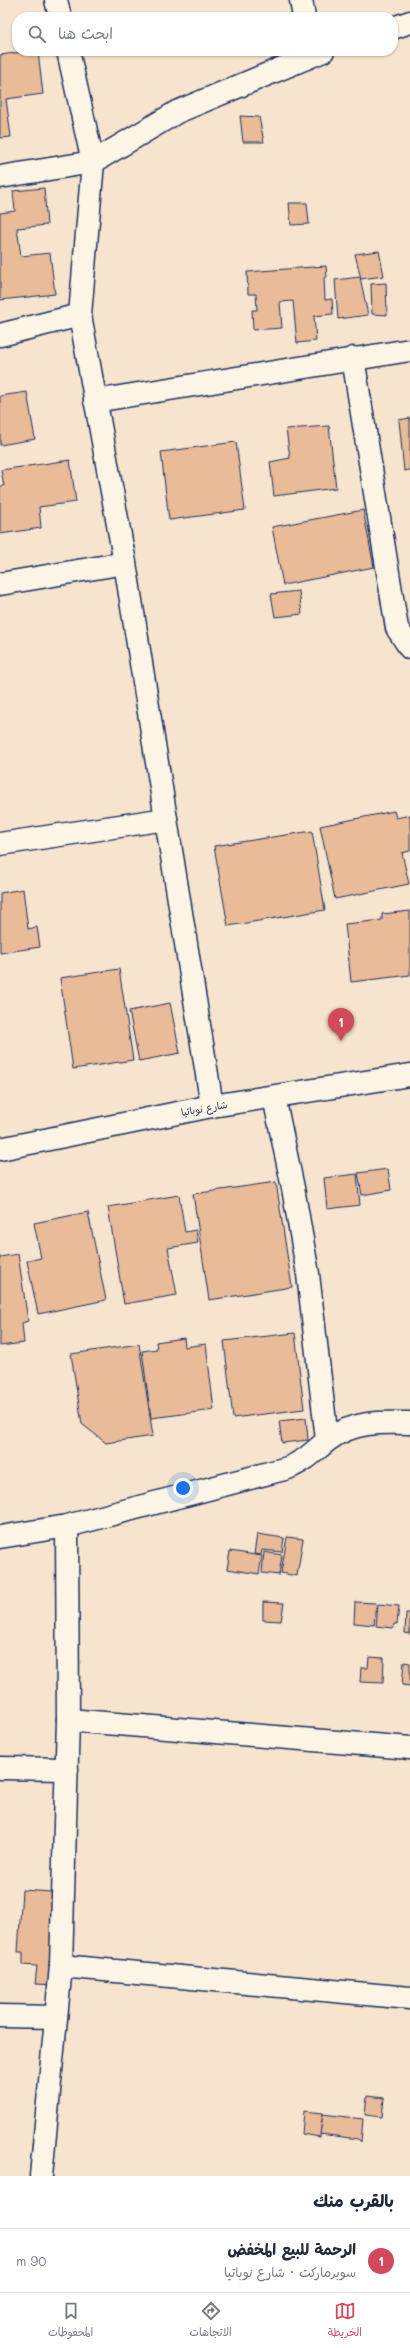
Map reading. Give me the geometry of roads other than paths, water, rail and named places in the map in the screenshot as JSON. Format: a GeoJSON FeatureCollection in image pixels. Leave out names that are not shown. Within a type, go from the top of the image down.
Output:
{"type":"FeatureCollection","features":[{"type":"Feature","properties":{"kind":"street"},"geometry":{"type":"LineString","coordinates":[[56,0],[59,12]]}},
{"type":"Feature","properties":{"kind":"street"},"geometry":{"type":"LineString","coordinates":[[301,0],[303,12]]}},
{"type":"Feature","properties":{"kind":"street"},"geometry":{"type":"LineString","coordinates":[[398,26],[410,22]]}},
{"type":"Feature","properties":{"kind":"street"},"geometry":{"type":"LineString","coordinates":[[69,56],[93,162],[80,315],[125,563],[212,1106]]}},
{"type":"Feature","properties":{"kind":"street"},"geometry":{"type":"LineString","coordinates":[[0,177],[93,162],[176,112],[305,56]]}},
{"type":"Feature","properties":{"kind":"street"},"geometry":{"type":"LineString","coordinates":[[0,335],[80,315]]}},
{"type":"Feature","properties":{"kind":"street"},"geometry":{"type":"LineString","coordinates":[[95,401],[353,358],[410,350]]}},
{"type":"Feature","properties":{"kind":"street"},"geometry":{"type":"LineString","coordinates":[[353,358],[397,628],[410,648]]}},
{"type":"Feature","properties":{"kind":"street"},"geometry":{"type":"LineString","coordinates":[[0,584],[125,563]]}},
{"type":"Feature","properties":{"kind":"street"},"geometry":{"type":"LineString","coordinates":[[0,844],[166,819]]}},
{"type":"Feature","properties":{"kind":"street","name":"شارع نوباتيا"},"geometry":{"type":"LineString","coordinates":[[0,1148],[212,1106],[410,1075]]}},
{"type":"Feature","properties":{"kind":"street"},"geometry":{"type":"LineString","coordinates":[[274,1097],[293,1188],[308,1274],[328,1440]]}},
{"type":"Feature","properties":{"kind":"street"},"geometry":{"type":"LineString","coordinates":[[0,1537],[67,1526],[288,1468],[313,1454],[328,1440],[347,1428],[362,1424],[410,1423]]}},
{"type":"Feature","properties":{"kind":"street"},"geometry":{"type":"LineString","coordinates":[[42,2176],[61,1966],[68,1720],[67,1526]]}},
{"type":"Feature","properties":{"kind":"street"},"geometry":{"type":"LineString","coordinates":[[68,1720],[410,1748]]}},
{"type":"Feature","properties":{"kind":"street"},"geometry":{"type":"LineString","coordinates":[[0,1768],[67,1769]]}},
{"type":"Feature","properties":{"kind":"street"},"geometry":{"type":"LineString","coordinates":[[61,1966],[410,1998]]}},
{"type":"Feature","properties":{"kind":"street"},"geometry":{"type":"LineString","coordinates":[[0,2016],[56,2017]]}},
{"type":"Feature","properties":{"kind":"place","name":"الرحمة للبيع المخفض"},"geometry":{"type":"Point","coordinates":[341,1041]}}]}
